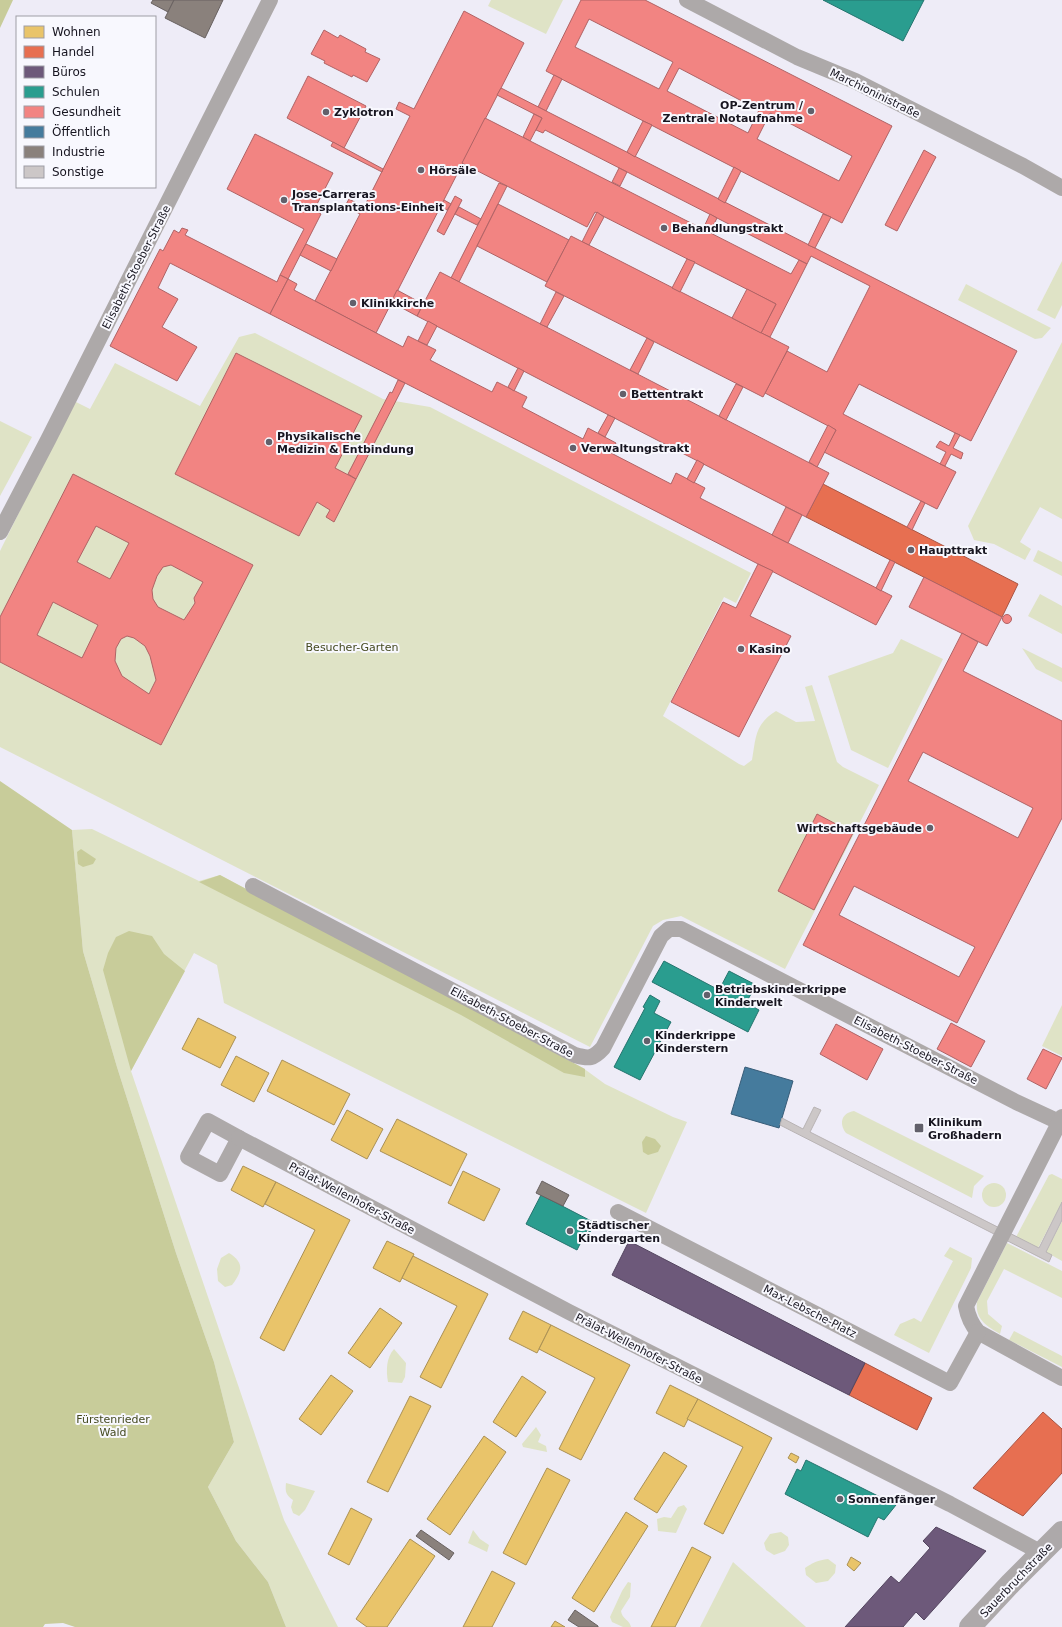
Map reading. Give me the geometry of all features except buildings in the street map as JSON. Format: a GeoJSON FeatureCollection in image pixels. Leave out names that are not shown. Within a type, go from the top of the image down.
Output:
{"type":"FeatureCollection","features":[{"type":"Feature","properties":{"kind":"street","name":"Elisabeth-Stoeber-Straße"},"geometry":{"type":"LineString","coordinates":[[0,532],[270,0]]}},
{"type":"Feature","properties":{"kind":"street","name":"Marchioninistraße"},"geometry":{"type":"LineString","coordinates":[[688,0],[796,57],[855,81],[1023,166],[1062,188]]}},
{"type":"Feature","properties":{"kind":"street","name":"Elisabeth-Stoeber-Straße"},"geometry":{"type":"LineString","coordinates":[[253,886],[575,1055],[586,1058],[595,1056],[603,1048],[661,936],[669,929],[681,929],[1016,1102],[1061,1119]]}},
{"type":"Feature","properties":{"kind":"street"},"geometry":{"type":"LineString","coordinates":[[1061,1119],[966,1306],[967,1315],[972,1325],[978,1332],[1062,1378]]}},
{"type":"Feature","properties":{"kind":"street","name":"Prälat-Wellenhofer-Straße"},"geometry":{"type":"LineString","coordinates":[[239,1138],[569,1312],[1042,1553]]}},
{"type":"Feature","properties":{"kind":"street","name":"Max-Lebsche-Platz"},"geometry":{"type":"LineString","coordinates":[[618,1212],[950,1384],[978,1332]]}},
{"type":"Feature","properties":{"kind":"street","name":"Sauerbruchstraße"},"geometry":{"type":"LineString","coordinates":[[970,1627],[1062,1532]]}},
{"type":"Feature","properties":{"kind":"green space"},"geometry":{"type":"Polygon","coordinates":[[[0,0],[13,0],[0,28],[0,0]]]}},
{"type":"Feature","properties":{"kind":"green space"},"geometry":{"type":"Polygon","coordinates":[[[491,0],[563,0],[546,34],[488,6],[491,0]]]}},
{"type":"Feature","properties":{"kind":"green space"},"geometry":{"type":"Polygon","coordinates":[[[1062,261],[1062,305],[1055,319],[1037,310],[1062,261]]]}},
{"type":"Feature","properties":{"kind":"green space"},"geometry":{"type":"Polygon","coordinates":[[[966,284],[1051,328],[1042,338],[1035,339],[958,300],[966,284]]]}},
{"type":"Feature","properties":{"kind":"green space","name":"Besucher-Garten"},"geometry":{"type":"Polygon","coordinates":[[[255,333],[383,399],[430,407],[751,573],[736,603],[724,597],[663,716],[744,766],[752,760],[760,726],[776,711],[796,722],[815,721],[805,687],[812,685],[837,762],[843,767],[879,785],[785,969],[681,916],[663,920],[653,926],[590,1047],[0,747],[0,551],[59,432],[76,402],[90,409],[115,363],[200,406],[239,337],[255,333]]]}},
{"type":"Feature","properties":{"kind":"green space"},"geometry":{"type":"Polygon","coordinates":[[[1062,342],[1062,519],[1040,507],[1020,542],[1031,549],[1025,560],[994,544],[974,540],[968,526],[1062,342]]]}},
{"type":"Feature","properties":{"kind":"green space"},"geometry":{"type":"Polygon","coordinates":[[[0,421],[32,437],[0,496],[0,421]]]}},
{"type":"Feature","properties":{"kind":"green space"},"geometry":{"type":"Polygon","coordinates":[[[1038,550],[1062,562],[1062,576],[1033,561],[1038,550]]]}},
{"type":"Feature","properties":{"kind":"green space"},"geometry":{"type":"Polygon","coordinates":[[[1040,594],[1062,606],[1062,634],[1028,616],[1040,594]]]}},
{"type":"Feature","properties":{"kind":"green space"},"geometry":{"type":"Polygon","coordinates":[[[901,639],[943,659],[888,768],[851,750],[828,676],[893,653],[901,639]]]}},
{"type":"Feature","properties":{"kind":"green space"},"geometry":{"type":"Polygon","coordinates":[[[1022,648],[1062,668],[1062,682],[1036,669],[1022,648]]]}},
{"type":"Feature","properties":{"kind":"green space","name":"Fürstenrieder Wald"},"geometry":{"type":"Polygon","coordinates":[[[0,781],[72,830],[83,951],[117,1067],[176,1253],[214,1362],[234,1442],[208,1487],[236,1541],[268,1582],[286,1627],[75,1627],[63,1623],[45,1624],[43,1627],[0,1627],[0,781]]]}},
{"type":"Feature","properties":{"kind":"green space"},"geometry":{"type":"Polygon","coordinates":[[[92,829],[199,881],[220,875],[583,1068],[605,1084],[673,1117],[687,1122],[646,1213],[224,1003],[217,965],[194,953],[131,1071],[284,1520],[338,1627],[286,1627],[268,1582],[236,1541],[208,1487],[234,1442],[214,1362],[176,1253],[117,1067],[83,951],[72,830],[92,829]]]}},
{"type":"Feature","properties":{"kind":"green space"},"geometry":{"type":"Polygon","coordinates":[[[81,849],[96,859],[93,864],[83,867],[78,864],[77,852],[81,849]]]}},
{"type":"Feature","properties":{"kind":"green space"},"geometry":{"type":"Polygon","coordinates":[[[220,875],[585,1069],[585,1077],[564,1073],[461,1015],[199,882],[220,875]]]}},
{"type":"Feature","properties":{"kind":"green space"},"geometry":{"type":"Polygon","coordinates":[[[129,931],[152,936],[164,954],[185,971],[131,1071],[103,970],[108,953],[116,937],[129,931]]]}},
{"type":"Feature","properties":{"kind":"green space"},"geometry":{"type":"Polygon","coordinates":[[[1062,1005],[1062,1056],[1042,1046],[1062,1005]]]}},
{"type":"Feature","properties":{"kind":"green space"},"geometry":{"type":"Polygon","coordinates":[[[854,1111],[984,1176],[974,1186],[972,1198],[846,1133],[842,1126],[842,1119],[846,1114],[854,1111]]]}},
{"type":"Feature","properties":{"kind":"green space"},"geometry":{"type":"Polygon","coordinates":[[[646,1136],[655,1139],[661,1146],[658,1152],[648,1155],[643,1152],[642,1142],[646,1136]]]}},
{"type":"Feature","properties":{"kind":"green space"},"geometry":{"type":"Polygon","coordinates":[[[1052,1174],[1062,1179],[1062,1202],[1038,1248],[1016,1237],[1049,1175],[1052,1174]]]}},
{"type":"Feature","properties":{"kind":"green space"},"geometry":{"type":"Polygon","coordinates":[[[994,1183],[1003,1186],[1006,1195],[1003,1204],[994,1207],[985,1204],[982,1195],[985,1186],[994,1183]]]}},
{"type":"Feature","properties":{"kind":"green space"},"geometry":{"type":"Polygon","coordinates":[[[1062,1221],[1062,1261],[1046,1252],[1062,1221]]]}},
{"type":"Feature","properties":{"kind":"green space"},"geometry":{"type":"Polygon","coordinates":[[[1007,1243],[1062,1271],[1062,1298],[1004,1269],[987,1301],[988,1314],[1002,1326],[1000,1334],[986,1325],[980,1318],[977,1302],[1007,1243]]]}},
{"type":"Feature","properties":{"kind":"green space"},"geometry":{"type":"Polygon","coordinates":[[[950,1247],[972,1258],[971,1268],[929,1353],[894,1335],[900,1324],[914,1318],[921,1322],[953,1261],[944,1256],[950,1247]]]}},
{"type":"Feature","properties":{"kind":"green space"},"geometry":{"type":"Polygon","coordinates":[[[229,1253],[238,1260],[240,1264],[240,1272],[232,1285],[225,1287],[218,1281],[217,1269],[221,1258],[229,1253]]]}},
{"type":"Feature","properties":{"kind":"green space"},"geometry":{"type":"Polygon","coordinates":[[[1014,1331],[1062,1356],[1062,1367],[1009,1340],[1014,1331]]]}},
{"type":"Feature","properties":{"kind":"green space"},"geometry":{"type":"Polygon","coordinates":[[[394,1349],[406,1363],[405,1377],[402,1383],[388,1382],[387,1365],[389,1356],[394,1349]]]}},
{"type":"Feature","properties":{"kind":"green space"},"geometry":{"type":"Polygon","coordinates":[[[536,1427],[541,1435],[538,1442],[546,1446],[547,1452],[523,1447],[522,1444],[536,1427]]]}},
{"type":"Feature","properties":{"kind":"green space"},"geometry":{"type":"Polygon","coordinates":[[[286,1483],[315,1491],[305,1510],[299,1516],[293,1513],[291,1507],[293,1500],[286,1493],[286,1483]]]}},
{"type":"Feature","properties":{"kind":"green space"},"geometry":{"type":"Polygon","coordinates":[[[684,1505],[687,1509],[676,1533],[658,1531],[657,1519],[664,1517],[671,1518],[678,1507],[684,1505]]]}},
{"type":"Feature","properties":{"kind":"green space"},"geometry":{"type":"Polygon","coordinates":[[[473,1530],[480,1539],[489,1545],[487,1552],[468,1543],[473,1530]]]}},
{"type":"Feature","properties":{"kind":"green space"},"geometry":{"type":"Polygon","coordinates":[[[781,1532],[788,1537],[789,1545],[785,1551],[774,1555],[766,1550],[764,1543],[770,1534],[781,1532]]]}},
{"type":"Feature","properties":{"kind":"green space"},"geometry":{"type":"Polygon","coordinates":[[[828,1559],[836,1565],[835,1573],[828,1581],[816,1583],[806,1575],[805,1568],[815,1562],[828,1559]]]}},
{"type":"Feature","properties":{"kind":"green space"},"geometry":{"type":"Polygon","coordinates":[[[733,1562],[806,1627],[700,1627],[733,1562]]]}},
{"type":"Feature","properties":{"kind":"green space"},"geometry":{"type":"Polygon","coordinates":[[[628,1582],[631,1583],[630,1597],[621,1611],[631,1627],[623,1627],[612,1622],[610,1617],[622,1591],[628,1582]]]}},
{"type":"Feature","properties":{"kind":"place","name":"OP-Zentrum / Zentrale Notaufnahme"},"geometry":{"type":"Point","coordinates":[811,111]}},
{"type":"Feature","properties":{"kind":"place","name":"Zyklotron"},"geometry":{"type":"Point","coordinates":[326,112]}},
{"type":"Feature","properties":{"kind":"place","name":"Hörsäle"},"geometry":{"type":"Point","coordinates":[421,170]}},
{"type":"Feature","properties":{"kind":"place","name":"Jose-Carreras Transplantations-Einheit"},"geometry":{"type":"Point","coordinates":[284,200]}},
{"type":"Feature","properties":{"kind":"place","name":"Behandlungstrakt"},"geometry":{"type":"Point","coordinates":[664,228]}},
{"type":"Feature","properties":{"kind":"place","name":"Klinikkirche"},"geometry":{"type":"Point","coordinates":[353,303]}},
{"type":"Feature","properties":{"kind":"place","name":"Bettentrakt"},"geometry":{"type":"Point","coordinates":[623,394]}},
{"type":"Feature","properties":{"kind":"place","name":"Physikalische Medizin & Entbindung"},"geometry":{"type":"Point","coordinates":[269,442]}},
{"type":"Feature","properties":{"kind":"place","name":"Verwaltungstrakt"},"geometry":{"type":"Point","coordinates":[573,448]}},
{"type":"Feature","properties":{"kind":"place","name":"Haupttrakt"},"geometry":{"type":"Point","coordinates":[911,550]}},
{"type":"Feature","properties":{"kind":"place","name":"Kasino"},"geometry":{"type":"Point","coordinates":[741,649]}},
{"type":"Feature","properties":{"kind":"place","name":"Wirtschaftsgebäude"},"geometry":{"type":"Point","coordinates":[930,828]}},
{"type":"Feature","properties":{"kind":"place","name":"Betriebskinderkrippe Kinderwelt"},"geometry":{"type":"Point","coordinates":[707,995]}},
{"type":"Feature","properties":{"kind":"place","name":"Kinderkrippe Kinderstern"},"geometry":{"type":"Point","coordinates":[647,1041]}},
{"type":"Feature","properties":{"kind":"place","name":"Klinikum Großhadern"},"geometry":{"type":"Point","coordinates":[919,1128]}},
{"type":"Feature","properties":{"kind":"place","name":"Städtischer Kindergarten"},"geometry":{"type":"Point","coordinates":[570,1231]}},
{"type":"Feature","properties":{"kind":"place","name":"Sonnenfänger"},"geometry":{"type":"Point","coordinates":[840,1499]}}]}
